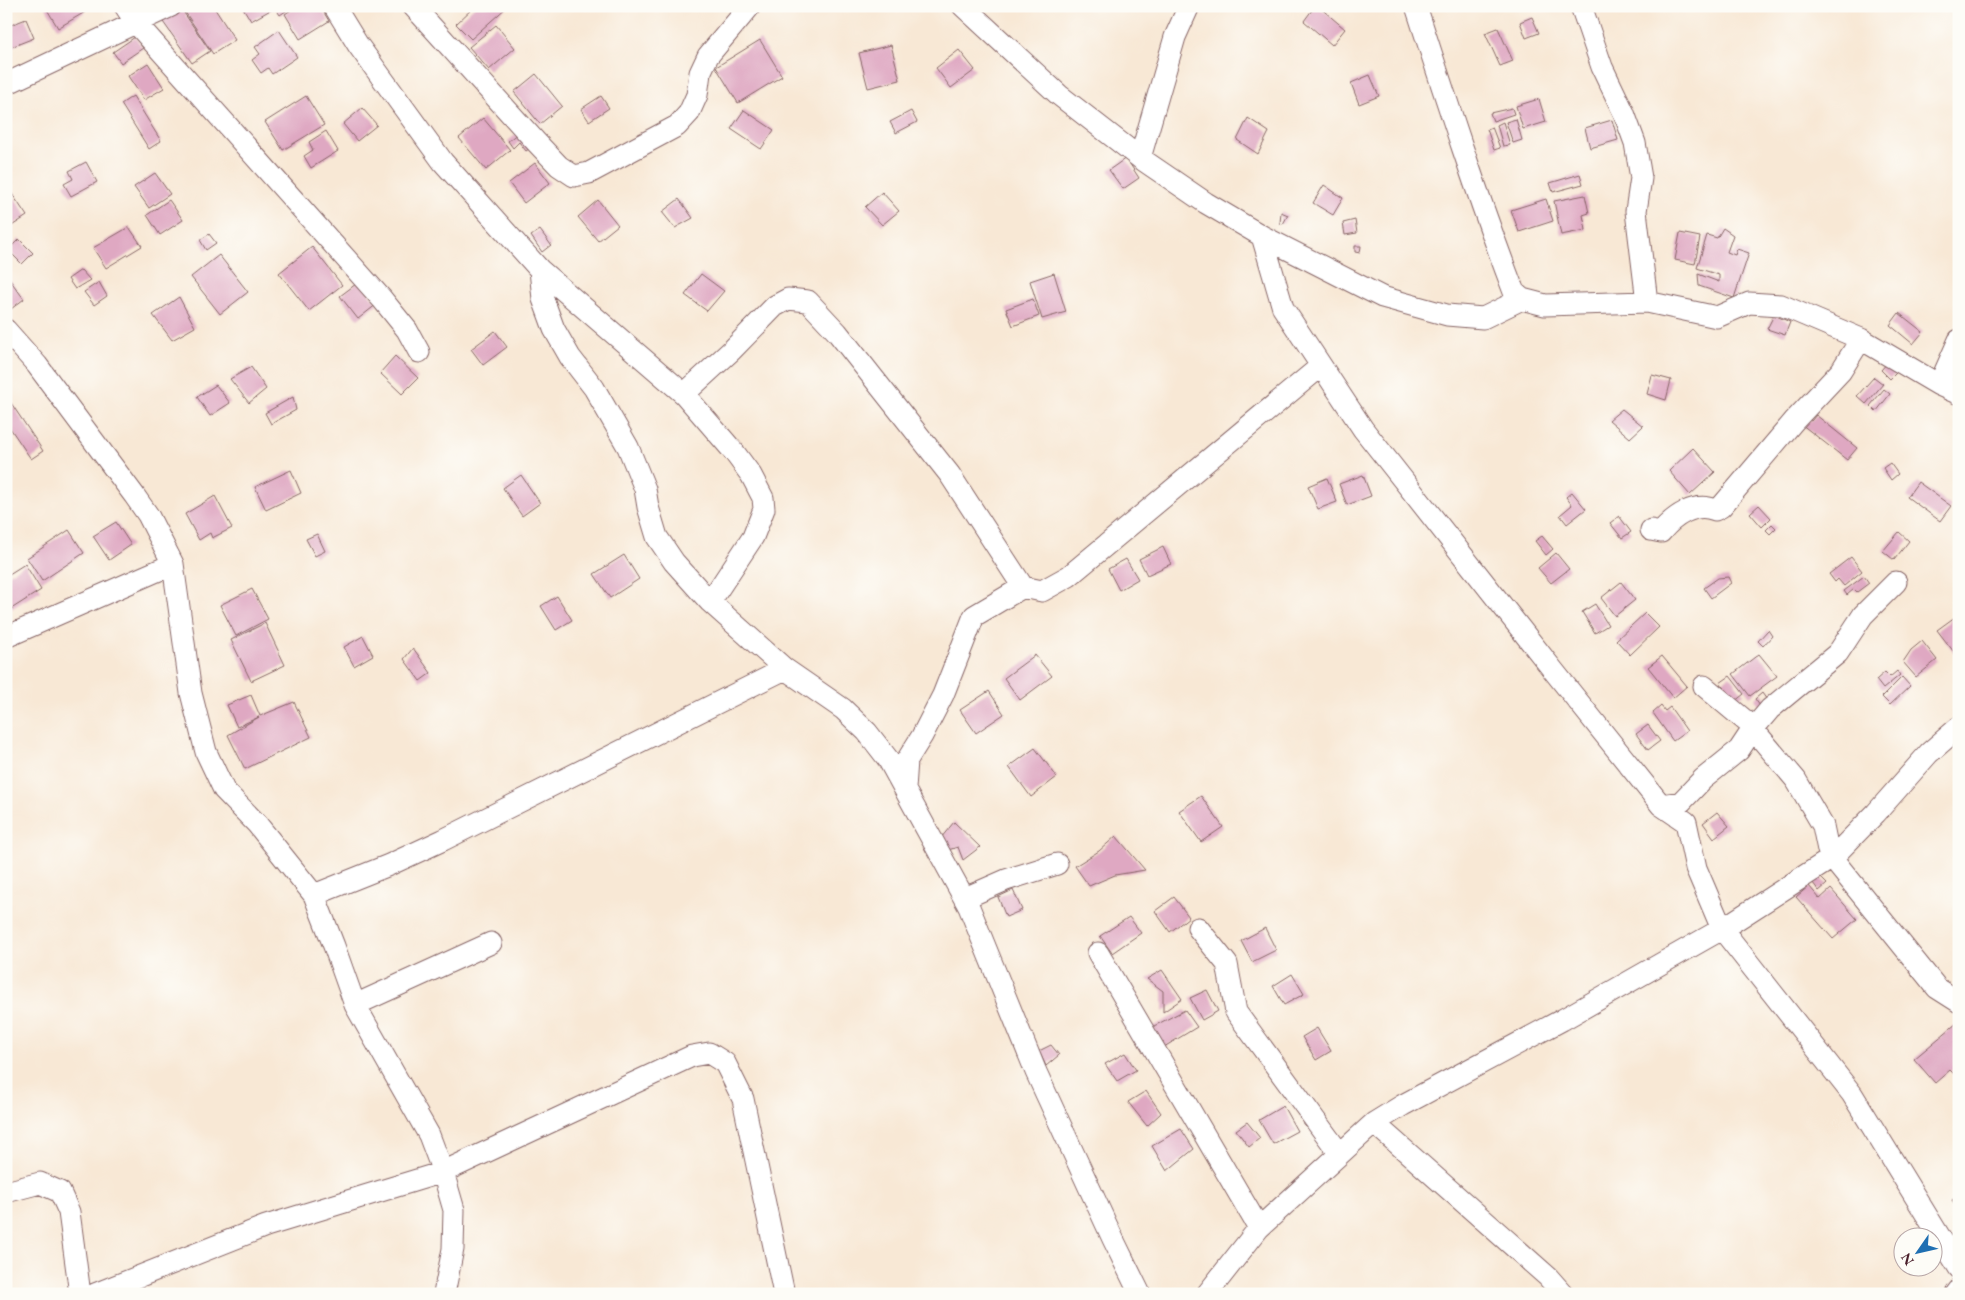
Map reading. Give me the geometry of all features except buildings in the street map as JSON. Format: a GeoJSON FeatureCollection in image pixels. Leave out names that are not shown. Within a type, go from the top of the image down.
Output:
{"type":"FeatureCollection","features":[{"type":"Feature","properties":{"kind":"street"},"geometry":{"type":"LineString","coordinates":[[6,84],[131,15],[171,6]]}},
{"type":"Feature","properties":{"kind":"street"},"geometry":{"type":"LineString","coordinates":[[334,6],[358,44],[443,162],[540,270],[684,394],[734,452],[751,475],[763,498],[764,509],[753,538],[710,602]]}},
{"type":"Feature","properties":{"kind":"street"},"geometry":{"type":"LineString","coordinates":[[413,6],[536,142],[560,166],[574,176],[589,173],[677,126],[689,113],[697,95],[700,73],[708,56],[750,6]]}},
{"type":"Feature","properties":{"kind":"street"},"geometry":{"type":"LineString","coordinates":[[963,6],[1059,95],[1140,158],[1206,203],[1262,236],[1382,297],[1447,315],[1483,318],[1522,299]]}},
{"type":"Feature","properties":{"kind":"street"},"geometry":{"type":"LineString","coordinates":[[1140,158],[1175,37],[1189,6]]}},
{"type":"Feature","properties":{"kind":"street"},"geometry":{"type":"LineString","coordinates":[[1416,6],[1441,89],[1473,183],[1514,292],[1522,299],[1545,305],[1647,302],[1717,317],[1749,303],[1781,305],[1861,340],[1939,385],[1959,394]]}},
{"type":"Feature","properties":{"kind":"street"},"geometry":{"type":"LineString","coordinates":[[1580,6],[1602,68],[1624,113],[1635,143],[1641,178],[1636,211],[1647,302]]}},
{"type":"Feature","properties":{"kind":"street"},"geometry":{"type":"LineString","coordinates":[[131,15],[382,300],[406,330],[419,352]]}},
{"type":"Feature","properties":{"kind":"street"},"geometry":{"type":"LineString","coordinates":[[1262,236],[1283,308],[1363,429],[1661,804],[1686,822],[1696,868],[1722,929],[1852,1094],[1959,1268]]}},
{"type":"Feature","properties":{"kind":"street"},"geometry":{"type":"LineString","coordinates":[[540,270],[543,299],[554,329],[570,357],[594,388],[628,447],[645,489],[657,537],[674,562],[710,602],[785,669],[843,709],[867,732],[888,759],[965,898],[1036,1072],[1112,1239],[1140,1294]]}},
{"type":"Feature","properties":{"kind":"street"},"geometry":{"type":"LineString","coordinates":[[684,394],[776,306],[788,299],[808,302],[837,332],[950,475],[1023,587]]}},
{"type":"Feature","properties":{"kind":"street"},"geometry":{"type":"LineString","coordinates":[[6,330],[37,365],[134,495],[148,515],[173,564],[191,693],[206,752],[224,790],[257,824],[314,896],[355,1005],[429,1135],[443,1172],[454,1210],[453,1248],[444,1294]]}},
{"type":"Feature","properties":{"kind":"street"},"geometry":{"type":"LineString","coordinates":[[1651,530],[1661,532],[1671,520],[1688,510],[1709,508],[1715,510],[1721,507],[1794,421],[1841,371],[1861,340]]}},
{"type":"Feature","properties":{"kind":"street"},"geometry":{"type":"LineString","coordinates":[[1939,385],[1959,340]]}},
{"type":"Feature","properties":{"kind":"street"},"geometry":{"type":"LineString","coordinates":[[905,789],[907,760],[943,695],[974,616],[1023,587],[1042,591],[1069,576],[1321,366]]}},
{"type":"Feature","properties":{"kind":"street"},"geometry":{"type":"LineString","coordinates":[[6,637],[173,564]]}},
{"type":"Feature","properties":{"kind":"street"},"geometry":{"type":"LineString","coordinates":[[1661,804],[1681,802],[1703,780],[1739,750],[1770,709],[1838,653],[1863,615],[1896,582]]}},
{"type":"Feature","properties":{"kind":"street"},"geometry":{"type":"LineString","coordinates":[[314,896],[443,840],[785,669]]}},
{"type":"Feature","properties":{"kind":"street"},"geometry":{"type":"LineString","coordinates":[[1704,686],[1753,729],[1796,780],[1823,826],[1828,850],[1832,858],[1936,988],[1959,1002]]}},
{"type":"Feature","properties":{"kind":"street"},"geometry":{"type":"LineString","coordinates":[[1207,1294],[1259,1228],[1374,1123],[1562,1020],[1722,929],[1832,858],[1876,813],[1929,753],[1959,727]]}},
{"type":"Feature","properties":{"kind":"street"},"geometry":{"type":"LineString","coordinates":[[965,898],[1006,880],[1057,864]]}},
{"type":"Feature","properties":{"kind":"street"},"geometry":{"type":"LineString","coordinates":[[1198,928],[1227,964],[1236,1012],[1340,1154]]}},
{"type":"Feature","properties":{"kind":"street"},"geometry":{"type":"LineString","coordinates":[[355,1005],[491,943]]}},
{"type":"Feature","properties":{"kind":"street"},"geometry":{"type":"LineString","coordinates":[[1098,953],[1259,1228]]}},
{"type":"Feature","properties":{"kind":"street"},"geometry":{"type":"LineString","coordinates":[[95,1294],[266,1226],[443,1172],[692,1056],[709,1053],[725,1064],[743,1099],[784,1294]]}},
{"type":"Feature","properties":{"kind":"street"},"geometry":{"type":"LineString","coordinates":[[1374,1123],[1548,1277],[1563,1294]]}},
{"type":"Feature","properties":{"kind":"street"},"geometry":{"type":"LineString","coordinates":[[6,1192],[40,1183],[60,1192],[69,1212],[80,1294]]}},
{"type":"Feature","properties":{"kind":"street"},"geometry":{"type":"LineString","coordinates":[[1956,1294],[1959,1290]]}}]}
